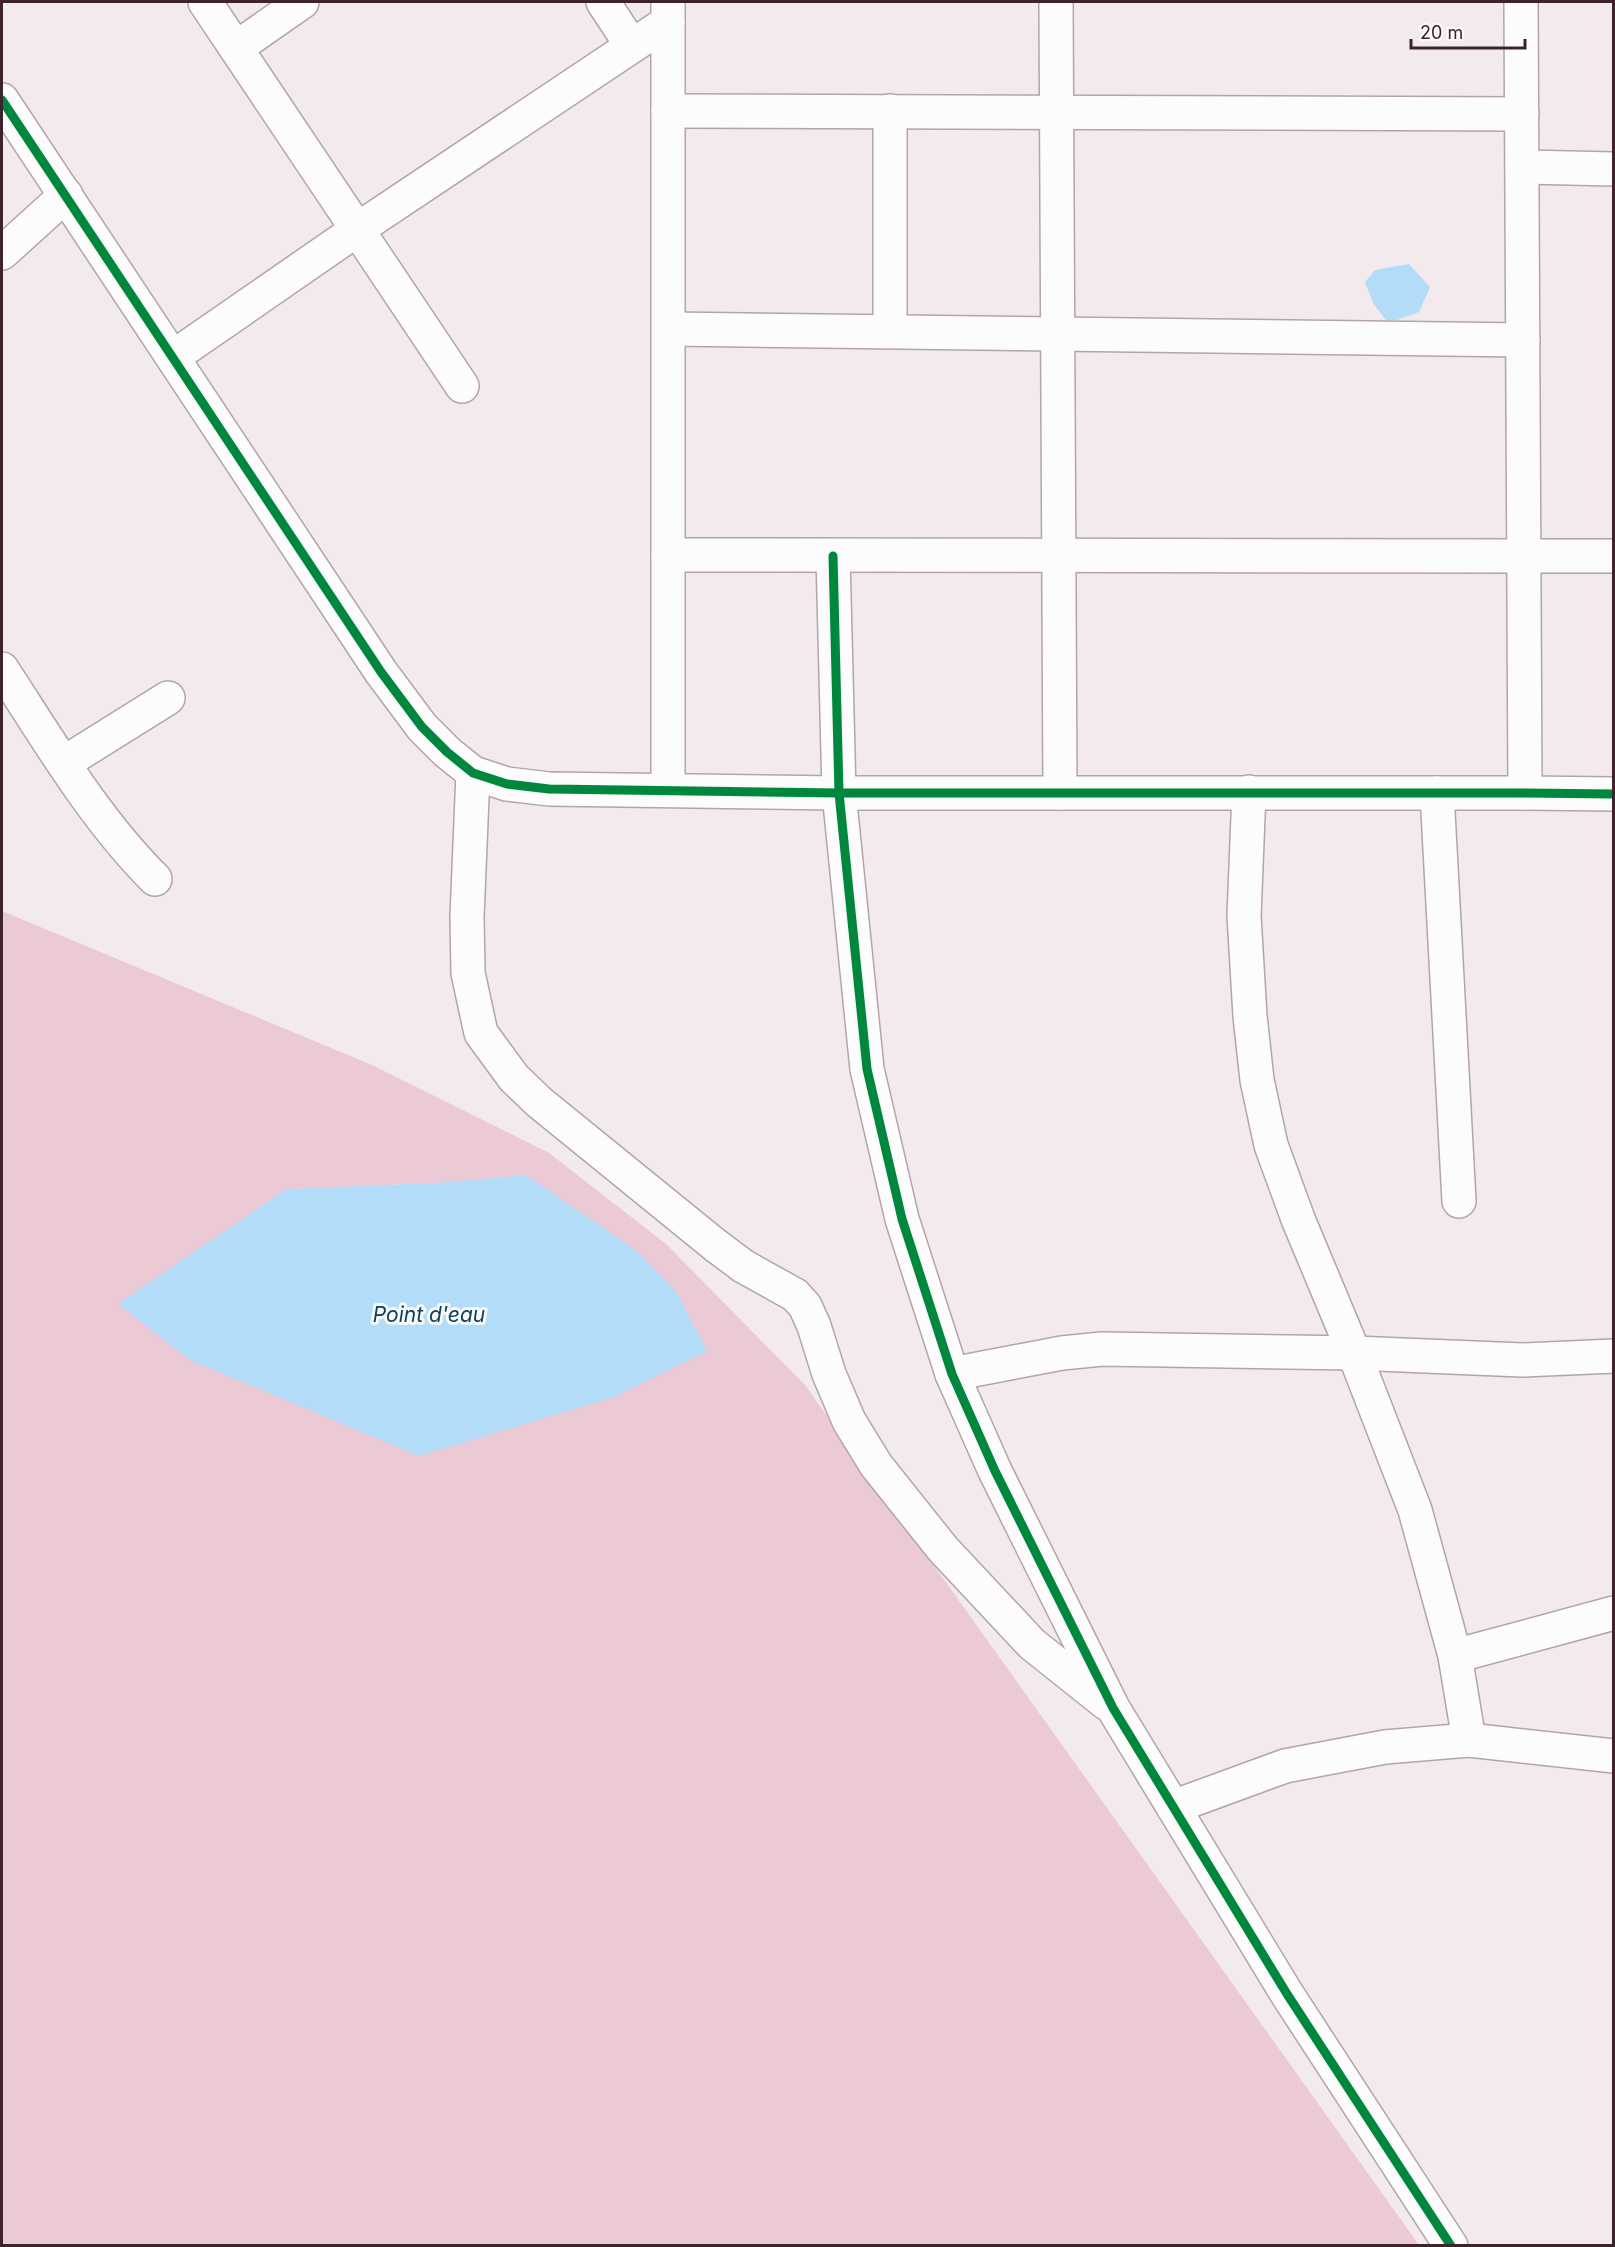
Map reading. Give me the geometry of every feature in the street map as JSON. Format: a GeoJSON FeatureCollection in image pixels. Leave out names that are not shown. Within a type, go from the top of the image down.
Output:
{"type":"FeatureCollection","features":[{"type":"Feature","properties":{"kind":"street"},"geometry":{"type":"LineString","coordinates":[[206,2],[462,386]]}},
{"type":"Feature","properties":{"kind":"street"},"geometry":{"type":"LineString","coordinates":[[237,48],[302,2]]}},
{"type":"Feature","properties":{"kind":"street"},"geometry":{"type":"LineString","coordinates":[[603,2],[632,46]]}},
{"type":"Feature","properties":{"kind":"street"},"geometry":{"type":"LineString","coordinates":[[1056,2],[1059,793]]}},
{"type":"Feature","properties":{"kind":"street"},"geometry":{"type":"LineString","coordinates":[[1521,2],[1526,793]]}},
{"type":"Feature","properties":{"kind":"street"},"geometry":{"type":"LineString","coordinates":[[173,357],[358,229],[632,46],[668,12]]}},
{"type":"Feature","properties":{"kind":"street"},"geometry":{"type":"LineString","coordinates":[[668,12],[668,790]]}},
{"type":"Feature","properties":{"kind":"street"},"geometry":{"type":"LineString","coordinates":[[2,100],[412,716],[447,752],[473,773],[507,783],[549,789],[839,793],[1249,792],[1614,795]]}},
{"type":"Feature","properties":{"kind":"street"},"geometry":{"type":"LineString","coordinates":[[668,111],[1522,114]]}},
{"type":"Feature","properties":{"kind":"street"},"geometry":{"type":"LineString","coordinates":[[890,111],[890,332]]}},
{"type":"Feature","properties":{"kind":"street"},"geometry":{"type":"LineString","coordinates":[[1522,167],[1614,168]]}},
{"type":"Feature","properties":{"kind":"street"},"geometry":{"type":"LineString","coordinates":[[2,253],[66,195]]}},
{"type":"Feature","properties":{"kind":"street"},"geometry":{"type":"LineString","coordinates":[[669,329],[1523,340]]}},
{"type":"Feature","properties":{"kind":"street"},"geometry":{"type":"LineString","coordinates":[[668,555],[1614,556]]}},
{"type":"Feature","properties":{"kind":"street"},"geometry":{"type":"LineString","coordinates":[[833,556],[839,793],[867,1069],[902,1218],[951,1374],[995,1471],[1113,1708],[1287,1994],[1451,2246]]}},
{"type":"Feature","properties":{"kind":"street"},"geometry":{"type":"LineString","coordinates":[[2,669],[64,763],[129,853],[155,879]]}},
{"type":"Feature","properties":{"kind":"street"},"geometry":{"type":"LineString","coordinates":[[64,763],[168,698]]}},
{"type":"Feature","properties":{"kind":"street"},"geometry":{"type":"LineString","coordinates":[[473,773],[467,917],[468,973],[481,1033],[514,1078],[539,1102],[742,1266],[795,1295],[805,1306],[814,1326],[849,1421],[876,1465],[943,1549],[1032,1644],[1113,1708]]}},
{"type":"Feature","properties":{"kind":"street"},"geometry":{"type":"LineString","coordinates":[[1249,792],[1244,916],[1250,1016],[1257,1080],[1271,1145],[1298,1219],[1354,1353],[1415,1510],[1455,1656],[1469,1740]]}},
{"type":"Feature","properties":{"kind":"street"},"geometry":{"type":"LineString","coordinates":[[1437,793],[1459,1201]]}},
{"type":"Feature","properties":{"kind":"street"},"geometry":{"type":"LineString","coordinates":[[951,1374],[1062,1353],[1102,1349],[1354,1353],[1522,1360],[1614,1356]]}},
{"type":"Feature","properties":{"kind":"street"},"geometry":{"type":"LineString","coordinates":[[1455,1656],[1614,1612]]}},
{"type":"Feature","properties":{"kind":"street"},"geometry":{"type":"LineString","coordinates":[[1173,1807],[1285,1766],[1385,1747],[1469,1740],[1614,1756]]}},
{"type":"Feature","properties":{"kind":"shaded area"},"geometry":{"type":"Polygon","coordinates":[[[2,911],[372,1065],[549,1153],[666,1244],[805,1385],[1419,2245],[2,2245],[2,911]],[[526,1175],[435,1183],[286,1189],[119,1304],[526,1175]]]}},
{"type":"Feature","properties":{"kind":"water"},"geometry":{"type":"Polygon","coordinates":[[[1409,264],[1430,287],[1419,312],[1397,320],[1386,320],[1373,303],[1365,282],[1375,270],[1409,264]]]}},
{"type":"Feature","properties":{"kind":"water","name":"Point d'eau"},"geometry":{"type":"Polygon","coordinates":[[[526,1175],[637,1251],[677,1293],[707,1351],[614,1397],[419,1456],[190,1360],[118,1304],[286,1189],[435,1183],[526,1175]]]}},
{"type":"Feature","properties":{"kind":"cycle path"},"geometry":{"type":"LineString","coordinates":[[2,100],[381,672],[422,727],[447,752],[473,773],[507,784],[549,789],[839,793],[1614,794]]}},
{"type":"Feature","properties":{"kind":"cycle path"},"geometry":{"type":"LineString","coordinates":[[833,556],[839,793],[867,1069],[902,1219],[952,1374],[995,1471],[1113,1708],[1287,1994],[1451,2246]]}}]}
